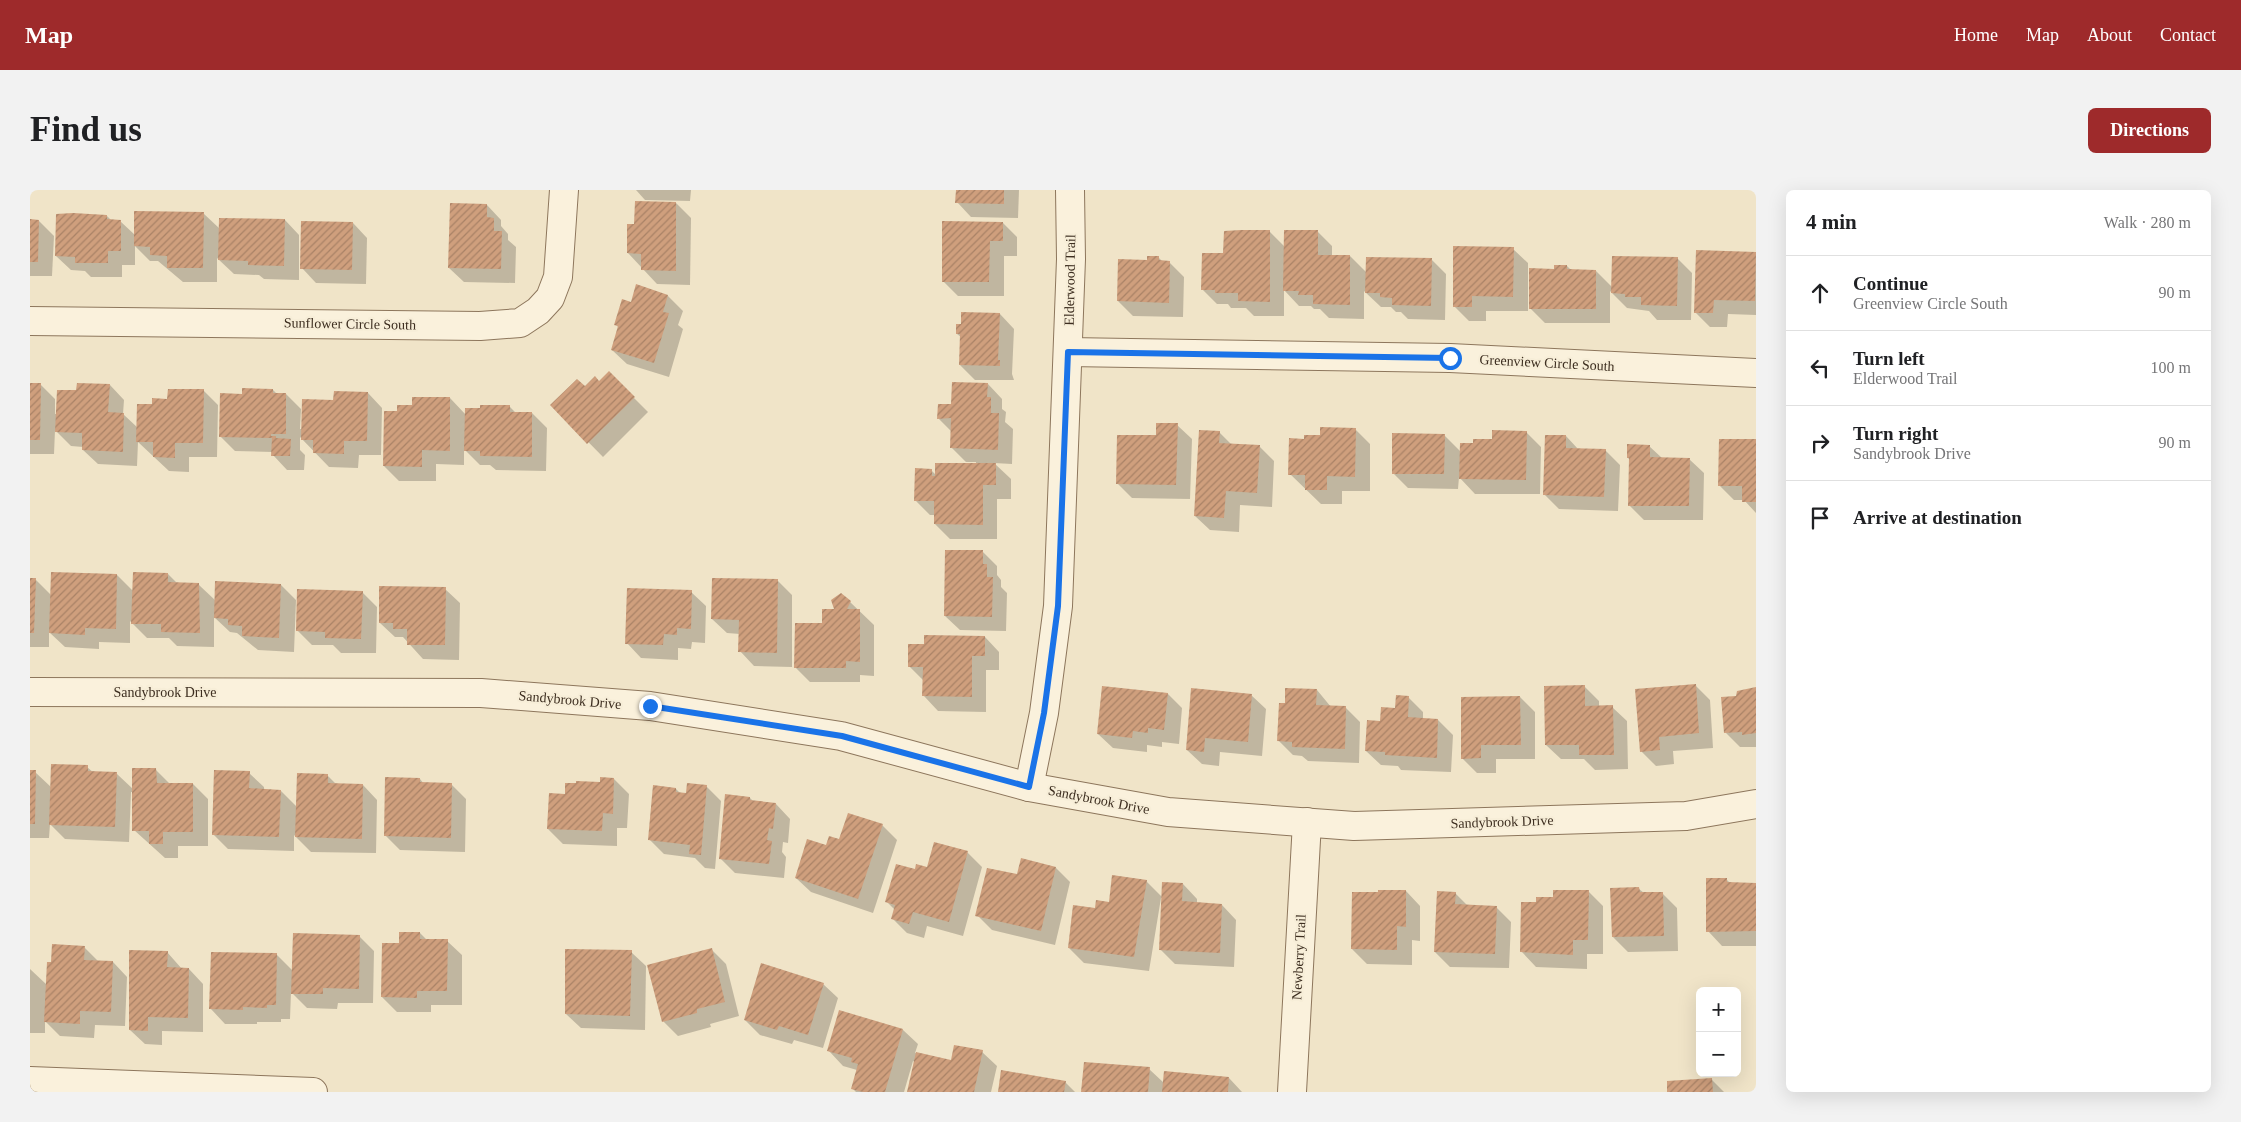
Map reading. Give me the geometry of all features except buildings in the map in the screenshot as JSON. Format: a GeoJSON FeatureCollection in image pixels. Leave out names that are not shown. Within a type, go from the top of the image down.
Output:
{"type":"FeatureCollection","features":[{"type":"Feature","properties":{"kind":"street","name":"Sunflower Circle South"},"geometry":{"type":"LineString","coordinates":[[30,321],[480,326],[520,323],[538,311],[550,298],[558,276],[564,190]]}},
{"type":"Feature","properties":{"kind":"street","name":"Elderwood Trail"},"geometry":{"type":"LineString","coordinates":[[1029,787],[1044,713],[1058,606],[1071,259],[1070,190]]}},
{"type":"Feature","properties":{"kind":"street","name":"Greenview Circle South"},"geometry":{"type":"LineString","coordinates":[[1068,352],[1450,358],[1756,373]]}},
{"type":"Feature","properties":{"kind":"street","name":"Sandybrook Drive"},"geometry":{"type":"LineString","coordinates":[[30,692],[481,692],[650,706],[842,736],[1029,787],[1168,812],[1354,826],[1686,816],[1756,804]]}},
{"type":"Feature","properties":{"kind":"street","name":"Newberry Trail"},"geometry":{"type":"LineString","coordinates":[[1292,1092],[1307,822]]}},
{"type":"Feature","properties":{"kind":"street"},"geometry":{"type":"LineString","coordinates":[[30,1081],[313,1092]]}},
{"type":"Feature","properties":{"kind":"route"},"geometry":{"type":"LineString","coordinates":[[650,706],[842,736],[1029,787],[1044,713],[1058,606],[1068,352],[1450,358]]}}]}
